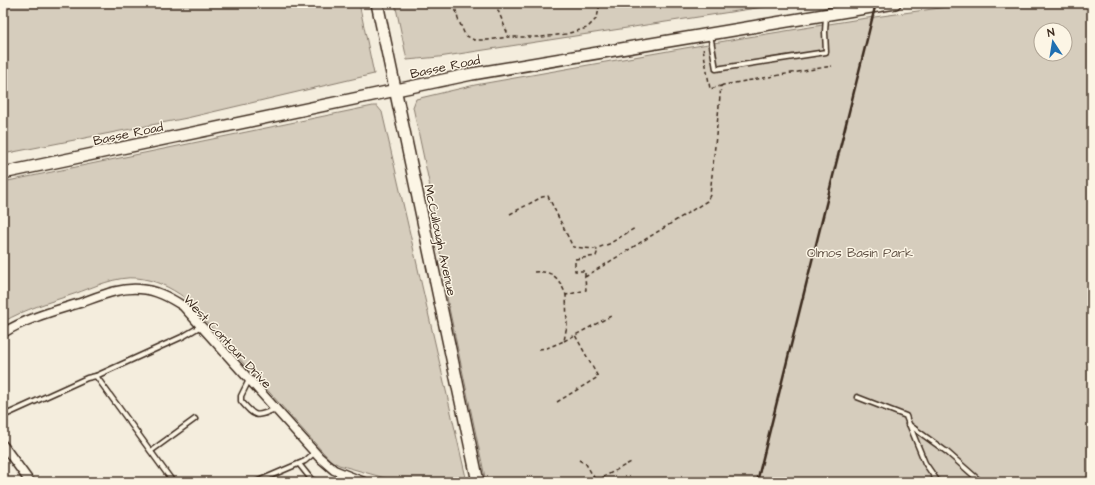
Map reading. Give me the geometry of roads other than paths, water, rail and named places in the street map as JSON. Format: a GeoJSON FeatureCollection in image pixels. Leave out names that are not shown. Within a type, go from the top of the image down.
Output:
{"type":"FeatureCollection","features":[{"type":"Feature","properties":{"kind":"main road","name":"McCullough Avenue"},"geometry":{"type":"LineString","coordinates":[[377,3],[478,482]]}},
{"type":"Feature","properties":{"kind":"main road","name":"Basse Road"},"geometry":{"type":"LineString","coordinates":[[3,173],[472,74],[896,3]]}},
{"type":"Feature","properties":{"kind":"street","name":"West Contour Drive"},"geometry":{"type":"LineString","coordinates":[[3,333],[29,320],[117,291],[132,289],[156,291],[170,297],[182,306],[314,453],[334,470],[364,482]]}},
{"type":"Feature","properties":{"kind":"street"},"geometry":{"type":"LineString","coordinates":[[3,445],[30,482]]}},
{"type":"Feature","properties":{"kind":"lane"},"geometry":{"type":"LineString","coordinates":[[710,34],[716,69],[826,52],[826,14]]}},
{"type":"Feature","properties":{"kind":"lane"},"geometry":{"type":"LineString","coordinates":[[3,416],[86,378],[96,376],[184,336],[201,326]]}},
{"type":"Feature","properties":{"kind":"lane"},"geometry":{"type":"LineString","coordinates":[[96,376],[173,482]]}},
{"type":"Feature","properties":{"kind":"lane"},"geometry":{"type":"LineString","coordinates":[[249,380],[241,396],[241,401],[252,413],[257,415],[275,409]]}},
{"type":"Feature","properties":{"kind":"lane"},"geometry":{"type":"LineString","coordinates":[[857,397],[906,416],[925,463],[938,482]]}},
{"type":"Feature","properties":{"kind":"lane"},"geometry":{"type":"LineString","coordinates":[[151,451],[195,419]]}},
{"type":"Feature","properties":{"kind":"lane"},"geometry":{"type":"LineString","coordinates":[[908,424],[947,452],[981,482]]}},
{"type":"Feature","properties":{"kind":"lane"},"geometry":{"type":"LineString","coordinates":[[256,482],[305,461],[314,453]]}},
{"type":"Feature","properties":{"kind":"lane"},"geometry":{"type":"LineString","coordinates":[[299,464],[311,479],[316,482]]}},
{"type":"Feature","properties":{"kind":"lane"},"geometry":{"type":"LineString","coordinates":[[338,482],[343,474]]}},
{"type":"Feature","properties":{"kind":"railway"},"geometry":{"type":"LineString","coordinates":[[757,482],[876,3]]}},
{"type":"Feature","properties":{"kind":"park label","name":"Olmos Basin Park"},"geometry":{"type":"Point","coordinates":[860,252]}}]}
